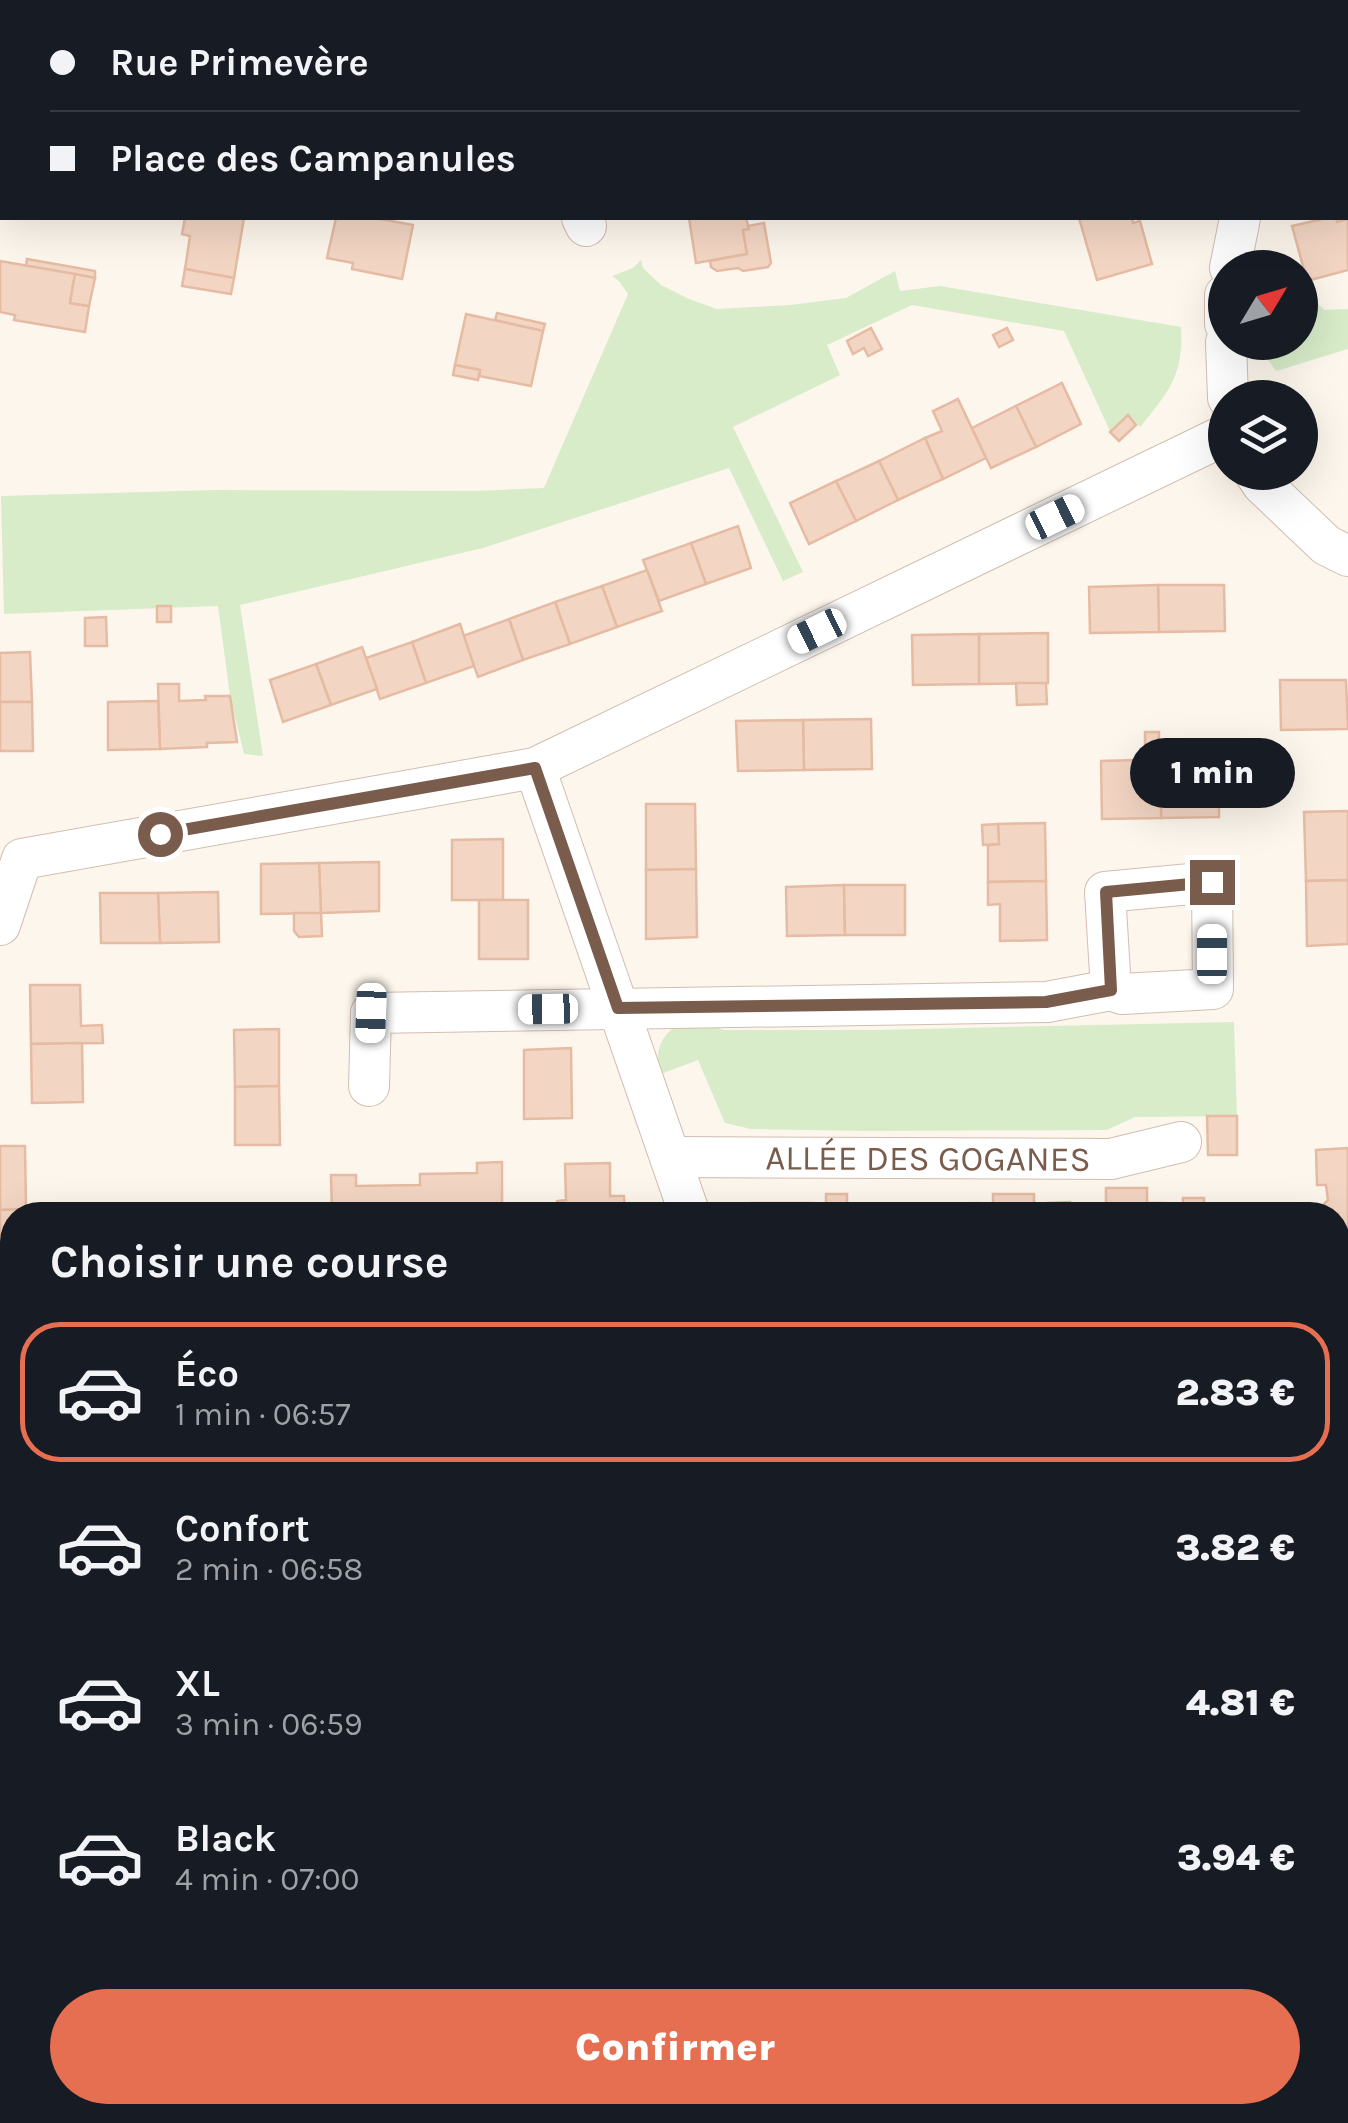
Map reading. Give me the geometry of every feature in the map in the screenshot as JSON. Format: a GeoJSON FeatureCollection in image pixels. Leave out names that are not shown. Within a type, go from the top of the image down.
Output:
{"type":"FeatureCollection","features":[{"type":"Feature","properties":{"kind":"street"},"geometry":{"type":"LineString","coordinates":[[1234,250],[1240,220]]}},
{"type":"Feature","properties":{"kind":"street"},"geometry":{"type":"LineString","coordinates":[[0,925],[11,847],[535,768],[1208,443]]}},
{"type":"Feature","properties":{"kind":"street"},"geometry":{"type":"LineString","coordinates":[[1268,490],[1326,545],[1348,556]]}},
{"type":"Feature","properties":{"kind":"street"},"geometry":{"type":"LineString","coordinates":[[535,768],[686,1202]]}},
{"type":"Feature","properties":{"kind":"street"},"geometry":{"type":"LineString","coordinates":[[369,1086],[371,1013],[1046,1002],[1111,990]]}},
{"type":"Feature","properties":{"kind":"street","name":"ALLÉE DES GOGANES"},"geometry":{"type":"LineString","coordinates":[[670,1157],[1112,1159],[1180,1142]]}},
{"type":"Feature","properties":{"kind":"green space"},"geometry":{"type":"Polygon","coordinates":[[[641,260],[643,268],[661,285],[717,309],[846,298],[895,271],[900,291],[940,286],[1181,327],[1180,358],[1173,382],[1140,427],[1128,414],[1110,431],[1064,331],[912,305],[827,345],[840,375],[733,427],[803,572],[783,581],[729,468],[483,548],[240,605],[263,756],[244,754],[230,696],[218,606],[4,614],[1,496],[544,488],[628,294],[612,276],[633,268],[641,260]]]}},
{"type":"Feature","properties":{"kind":"green space"},"geometry":{"type":"Polygon","coordinates":[[[1318,304],[1325,310],[1348,309],[1348,349],[1318,358],[1318,304]]]}},
{"type":"Feature","properties":{"kind":"green space"},"geometry":{"type":"Polygon","coordinates":[[[1268,360],[1312,360],[1276,371],[1268,360]]]}},
{"type":"Feature","properties":{"kind":"green space"},"geometry":{"type":"Polygon","coordinates":[[[700,1020],[723,1030],[1234,1022],[1237,1116],[1135,1117],[1107,1130],[751,1129],[725,1123],[698,1060],[661,1074],[658,1054],[665,1036],[678,1026],[700,1020]]]}},
{"type":"Feature","properties":{"kind":"building"},"geometry":{"type":"Polygon","coordinates":[[[185,220],[244,220],[234,278],[185,269],[190,236],[182,234],[185,220]]]}},
{"type":"Feature","properties":{"kind":"building"},"geometry":{"type":"Polygon","coordinates":[[[336,220],[386,220],[413,225],[402,279],[352,269],[353,263],[327,258],[336,220]]]}},
{"type":"Feature","properties":{"kind":"building"},"geometry":{"type":"Polygon","coordinates":[[[689,220],[747,220],[749,229],[743,230],[747,254],[696,263],[689,220]]]}},
{"type":"Feature","properties":{"kind":"building"},"geometry":{"type":"Polygon","coordinates":[[[1080,220],[1140,221],[1152,264],[1097,280],[1080,220]]]}},
{"type":"Feature","properties":{"kind":"building"},"geometry":{"type":"Polygon","coordinates":[[[1318,220],[1348,220],[1348,270],[1318,278],[1318,250],[1299,250],[1292,226],[1318,220]]]}},
{"type":"Feature","properties":{"kind":"building"},"geometry":{"type":"Polygon","coordinates":[[[764,223],[771,263],[768,267],[717,271],[711,267],[710,261],[747,254],[743,230],[764,223]]]}},
{"type":"Feature","properties":{"kind":"building"},"geometry":{"type":"Polygon","coordinates":[[[27,259],[95,271],[95,278],[26,266],[27,259]]]}},
{"type":"Feature","properties":{"kind":"building"},"geometry":{"type":"Polygon","coordinates":[[[0,261],[75,274],[70,303],[89,306],[85,332],[14,320],[15,315],[0,312],[0,261]]]}},
{"type":"Feature","properties":{"kind":"building"},"geometry":{"type":"Polygon","coordinates":[[[185,269],[234,278],[231,294],[182,286],[185,269]]]}},
{"type":"Feature","properties":{"kind":"building"},"geometry":{"type":"Polygon","coordinates":[[[75,274],[95,278],[89,306],[70,303],[75,274]]]}},
{"type":"Feature","properties":{"kind":"building"},"geometry":{"type":"Polygon","coordinates":[[[497,313],[545,324],[543,331],[495,320],[497,313]]]}},
{"type":"Feature","properties":{"kind":"building"},"geometry":{"type":"Polygon","coordinates":[[[466,314],[543,331],[531,386],[479,376],[480,370],[455,365],[466,314]]]}},
{"type":"Feature","properties":{"kind":"building"},"geometry":{"type":"Polygon","coordinates":[[[871,328],[882,349],[868,356],[864,348],[853,354],[847,341],[871,328]]]}},
{"type":"Feature","properties":{"kind":"building"},"geometry":{"type":"Polygon","coordinates":[[[1007,328],[1013,340],[999,347],[993,335],[1007,328]]]}},
{"type":"Feature","properties":{"kind":"building"},"geometry":{"type":"Polygon","coordinates":[[[455,365],[480,370],[478,380],[453,375],[455,365]]]}},
{"type":"Feature","properties":{"kind":"building"},"geometry":{"type":"Polygon","coordinates":[[[1062,383],[1081,424],[1036,447],[1016,406],[1062,383]]]}},
{"type":"Feature","properties":{"kind":"building"},"geometry":{"type":"Polygon","coordinates":[[[958,399],[986,458],[943,479],[925,438],[942,431],[933,411],[958,399]]]}},
{"type":"Feature","properties":{"kind":"building"},"geometry":{"type":"Polygon","coordinates":[[[1016,406],[1036,447],[991,468],[972,428],[1016,406]]]}},
{"type":"Feature","properties":{"kind":"building"},"geometry":{"type":"Polygon","coordinates":[[[1128,415],[1136,425],[1119,441],[1110,432],[1128,415]]]}},
{"type":"Feature","properties":{"kind":"building"},"geometry":{"type":"Polygon","coordinates":[[[925,438],[943,479],[898,500],[879,461],[925,438]]]}},
{"type":"Feature","properties":{"kind":"building"},"geometry":{"type":"Polygon","coordinates":[[[879,461],[898,500],[856,521],[836,481],[879,461]]]}},
{"type":"Feature","properties":{"kind":"building"},"geometry":{"type":"Polygon","coordinates":[[[836,481],[856,521],[809,544],[790,503],[836,481]]]}},
{"type":"Feature","properties":{"kind":"building"},"geometry":{"type":"Polygon","coordinates":[[[738,526],[751,568],[706,584],[691,543],[738,526]]]}},
{"type":"Feature","properties":{"kind":"building"},"geometry":{"type":"Polygon","coordinates":[[[691,543],[706,584],[659,601],[643,560],[691,543]]]}},
{"type":"Feature","properties":{"kind":"building"},"geometry":{"type":"Polygon","coordinates":[[[647,570],[662,611],[617,627],[602,586],[647,570]]]}},
{"type":"Feature","properties":{"kind":"building"},"geometry":{"type":"Polygon","coordinates":[[[1158,585],[1224,585],[1225,631],[1159,632],[1158,585]]]}},
{"type":"Feature","properties":{"kind":"building"},"geometry":{"type":"Polygon","coordinates":[[[1158,585],[1159,632],[1090,633],[1089,587],[1158,585]]]}},
{"type":"Feature","properties":{"kind":"building"},"geometry":{"type":"Polygon","coordinates":[[[602,586],[617,627],[570,644],[555,602],[602,586]]]}},
{"type":"Feature","properties":{"kind":"building"},"geometry":{"type":"Polygon","coordinates":[[[555,602],[570,644],[523,660],[509,619],[555,602]]]}},
{"type":"Feature","properties":{"kind":"building"},"geometry":{"type":"Polygon","coordinates":[[[157,606],[171,606],[171,622],[157,622],[157,606]]]}},
{"type":"Feature","properties":{"kind":"building"},"geometry":{"type":"Polygon","coordinates":[[[106,617],[107,646],[85,646],[85,618],[106,617]]]}},
{"type":"Feature","properties":{"kind":"building"},"geometry":{"type":"Polygon","coordinates":[[[509,619],[523,660],[478,677],[463,636],[509,619]]]}},
{"type":"Feature","properties":{"kind":"building"},"geometry":{"type":"Polygon","coordinates":[[[460,624],[474,666],[426,683],[412,642],[460,624]]]}},
{"type":"Feature","properties":{"kind":"building"},"geometry":{"type":"Polygon","coordinates":[[[1048,633],[1048,683],[979,684],[979,634],[1048,633]]]}},
{"type":"Feature","properties":{"kind":"building"},"geometry":{"type":"Polygon","coordinates":[[[979,634],[979,684],[913,685],[912,635],[979,634]]]}},
{"type":"Feature","properties":{"kind":"building"},"geometry":{"type":"Polygon","coordinates":[[[412,642],[426,683],[380,699],[366,658],[412,642]]]}},
{"type":"Feature","properties":{"kind":"building"},"geometry":{"type":"Polygon","coordinates":[[[362,647],[377,689],[331,705],[316,664],[362,647]]]}},
{"type":"Feature","properties":{"kind":"building"},"geometry":{"type":"Polygon","coordinates":[[[30,652],[32,702],[0,702],[0,653],[30,652]]]}},
{"type":"Feature","properties":{"kind":"building"},"geometry":{"type":"Polygon","coordinates":[[[316,664],[331,705],[283,722],[270,680],[316,664]]]}},
{"type":"Feature","properties":{"kind":"building"},"geometry":{"type":"Polygon","coordinates":[[[1280,680],[1346,680],[1348,729],[1281,730],[1280,680]]]}},
{"type":"Feature","properties":{"kind":"building"},"geometry":{"type":"Polygon","coordinates":[[[1016,683],[1046,683],[1047,704],[1017,705],[1016,683]]]}},
{"type":"Feature","properties":{"kind":"building"},"geometry":{"type":"Polygon","coordinates":[[[158,684],[179,684],[179,701],[230,696],[237,742],[160,749],[158,684]]]}},
{"type":"Feature","properties":{"kind":"building"},"geometry":{"type":"Polygon","coordinates":[[[158,701],[160,749],[108,750],[108,702],[158,701]]]}},
{"type":"Feature","properties":{"kind":"building"},"geometry":{"type":"Polygon","coordinates":[[[0,702],[32,702],[33,751],[0,751],[0,702]]]}},
{"type":"Feature","properties":{"kind":"building"},"geometry":{"type":"Polygon","coordinates":[[[871,719],[872,769],[804,770],[803,720],[871,719]]]}},
{"type":"Feature","properties":{"kind":"building"},"geometry":{"type":"Polygon","coordinates":[[[803,720],[804,770],[738,771],[736,721],[803,720]]]}},
{"type":"Feature","properties":{"kind":"building"},"geometry":{"type":"Polygon","coordinates":[[[1145,732],[1159,732],[1159,749],[1145,749],[1145,732]]]}},
{"type":"Feature","properties":{"kind":"building"},"geometry":{"type":"Polygon","coordinates":[[[1161,758],[1194,758],[1194,774],[1219,773],[1219,817],[1161,818],[1161,758]]]}},
{"type":"Feature","properties":{"kind":"building"},"geometry":{"type":"Polygon","coordinates":[[[1194,758],[1214,758],[1214,774],[1194,774],[1194,758]]]}},
{"type":"Feature","properties":{"kind":"building"},"geometry":{"type":"Polygon","coordinates":[[[1136,760],[1136,775],[1161,774],[1161,818],[1102,819],[1101,761],[1136,760]]]}},
{"type":"Feature","properties":{"kind":"building"},"geometry":{"type":"Polygon","coordinates":[[[646,804],[695,804],[696,869],[646,870],[646,804]]]}},
{"type":"Feature","properties":{"kind":"building"},"geometry":{"type":"Polygon","coordinates":[[[1348,811],[1348,880],[1306,881],[1304,812],[1348,811]]]}},
{"type":"Feature","properties":{"kind":"building"},"geometry":{"type":"Polygon","coordinates":[[[1045,823],[1046,881],[988,882],[988,845],[999,844],[998,824],[1045,823]]]}},
{"type":"Feature","properties":{"kind":"building"},"geometry":{"type":"Polygon","coordinates":[[[998,824],[999,844],[983,845],[982,825],[998,824]]]}},
{"type":"Feature","properties":{"kind":"building"},"geometry":{"type":"Polygon","coordinates":[[[503,839],[503,900],[452,900],[452,840],[503,839]]]}},
{"type":"Feature","properties":{"kind":"building"},"geometry":{"type":"Polygon","coordinates":[[[379,862],[379,911],[321,913],[319,863],[379,862]]]}},
{"type":"Feature","properties":{"kind":"building"},"geometry":{"type":"Polygon","coordinates":[[[319,863],[321,913],[261,914],[261,864],[319,863]]]}},
{"type":"Feature","properties":{"kind":"building"},"geometry":{"type":"Polygon","coordinates":[[[696,869],[697,937],[646,939],[646,870],[696,869]]]}},
{"type":"Feature","properties":{"kind":"building"},"geometry":{"type":"Polygon","coordinates":[[[1348,880],[1348,944],[1307,946],[1306,881],[1348,880]]]}},
{"type":"Feature","properties":{"kind":"building"},"geometry":{"type":"Polygon","coordinates":[[[1046,881],[1047,940],[1000,941],[1000,904],[988,905],[988,882],[1046,881]]]}},
{"type":"Feature","properties":{"kind":"building"},"geometry":{"type":"Polygon","coordinates":[[[844,885],[845,935],[787,936],[786,887],[844,885]]]}},
{"type":"Feature","properties":{"kind":"building"},"geometry":{"type":"Polygon","coordinates":[[[844,885],[905,885],[905,935],[845,935],[844,885]]]}},
{"type":"Feature","properties":{"kind":"building"},"geometry":{"type":"Polygon","coordinates":[[[218,892],[219,942],[160,943],[158,893],[218,892]]]}},
{"type":"Feature","properties":{"kind":"building"},"geometry":{"type":"Polygon","coordinates":[[[100,893],[158,893],[160,943],[101,943],[100,893]]]}},
{"type":"Feature","properties":{"kind":"building"},"geometry":{"type":"Polygon","coordinates":[[[479,900],[528,900],[528,959],[479,959],[479,900]]]}},
{"type":"Feature","properties":{"kind":"building"},"geometry":{"type":"Polygon","coordinates":[[[294,913],[321,913],[322,936],[299,937],[294,931],[294,913]]]}},
{"type":"Feature","properties":{"kind":"building"},"geometry":{"type":"Polygon","coordinates":[[[30,985],[80,985],[81,1026],[102,1025],[103,1043],[31,1044],[30,985]]]}},
{"type":"Feature","properties":{"kind":"building"},"geometry":{"type":"Polygon","coordinates":[[[279,1029],[279,1086],[235,1087],[234,1030],[279,1029]]]}},
{"type":"Feature","properties":{"kind":"building"},"geometry":{"type":"Polygon","coordinates":[[[82,1043],[83,1102],[32,1103],[31,1044],[82,1043]]]}},
{"type":"Feature","properties":{"kind":"building"},"geometry":{"type":"Polygon","coordinates":[[[571,1048],[572,1118],[524,1119],[524,1050],[571,1048]]]}},
{"type":"Feature","properties":{"kind":"building"},"geometry":{"type":"Polygon","coordinates":[[[279,1086],[280,1145],[235,1145],[235,1087],[279,1086]]]}},
{"type":"Feature","properties":{"kind":"building"},"geometry":{"type":"Polygon","coordinates":[[[1207,1116],[1237,1116],[1237,1155],[1208,1155],[1207,1116]]]}},
{"type":"Feature","properties":{"kind":"building"},"geometry":{"type":"Polygon","coordinates":[[[0,1146],[25,1146],[26,1202],[0,1202],[0,1146]]]}},
{"type":"Feature","properties":{"kind":"building"},"geometry":{"type":"Polygon","coordinates":[[[1348,1148],[1348,1202],[1326,1202],[1326,1185],[1317,1185],[1316,1150],[1348,1148]]]}},
{"type":"Feature","properties":{"kind":"building"},"geometry":{"type":"Polygon","coordinates":[[[502,1162],[502,1202],[332,1202],[331,1175],[356,1175],[356,1186],[420,1185],[420,1174],[477,1173],[477,1163],[502,1162]]]}},
{"type":"Feature","properties":{"kind":"building"},"geometry":{"type":"Polygon","coordinates":[[[610,1163],[610,1196],[624,1196],[624,1202],[557,1202],[566,1200],[565,1164],[610,1163]]]}},
{"type":"Feature","properties":{"kind":"building"},"geometry":{"type":"Polygon","coordinates":[[[1106,1188],[1147,1188],[1147,1202],[1106,1202],[1106,1188]]]}},
{"type":"Feature","properties":{"kind":"building"},"geometry":{"type":"Polygon","coordinates":[[[826,1194],[847,1194],[847,1202],[826,1202],[826,1194]]]}},
{"type":"Feature","properties":{"kind":"building"},"geometry":{"type":"Polygon","coordinates":[[[993,1194],[1034,1194],[1034,1202],[993,1202],[993,1194]]]}},
{"type":"Feature","properties":{"kind":"building"},"geometry":{"type":"Polygon","coordinates":[[[1183,1198],[1204,1198],[1204,1202],[1183,1202],[1183,1198]]]}},
{"type":"Feature","properties":{"kind":"route"},"geometry":{"type":"LineString","coordinates":[[160,834],[535,768],[618,1008],[1046,1002],[1111,990],[1106,892],[1212,882]]}}]}
